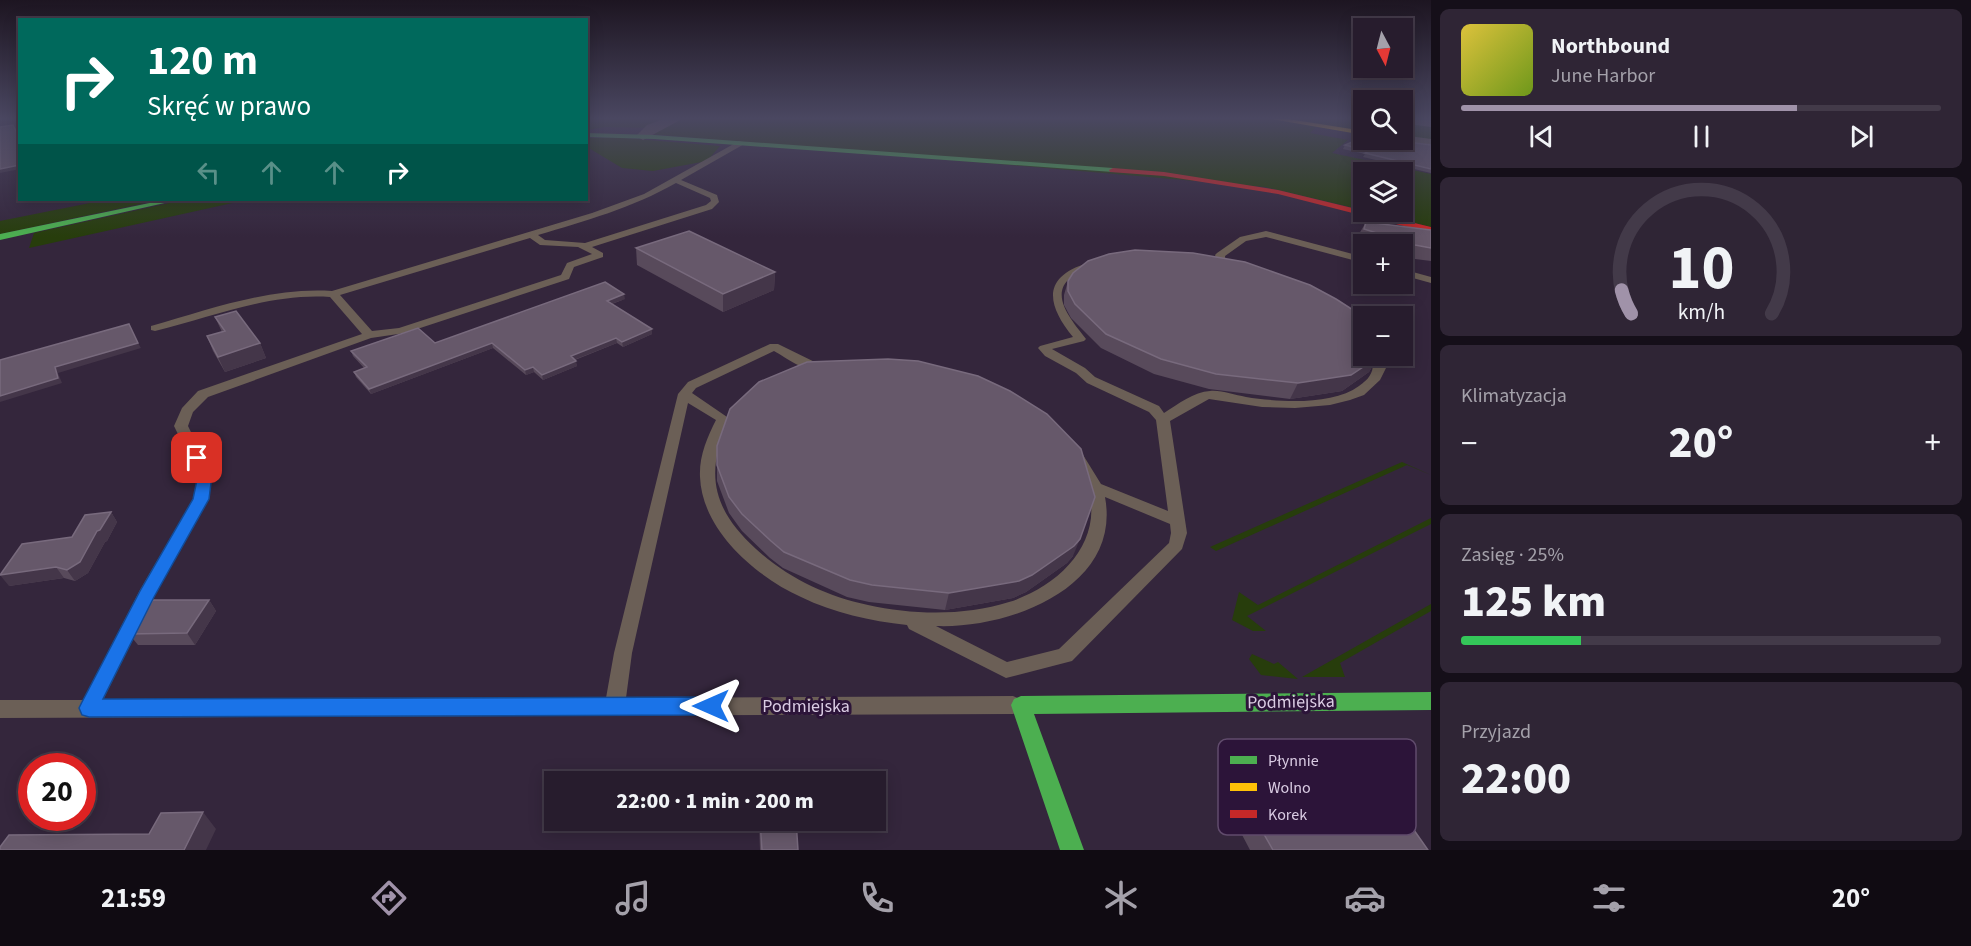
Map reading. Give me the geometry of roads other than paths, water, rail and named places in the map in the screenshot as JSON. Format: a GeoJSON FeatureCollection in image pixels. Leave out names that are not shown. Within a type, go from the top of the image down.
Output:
{"type":"FeatureCollection","features":[{"type":"Feature","properties":{"kind":"street"},"geometry":{"type":"LineString","coordinates":[[938,158],[1184,176],[1289,194],[1431,230]]}},
{"type":"Feature","properties":{"kind":"street"},"geometry":{"type":"LineString","coordinates":[[0,237],[169,201]]}},
{"type":"Feature","properties":{"kind":"street","name":"Podmiejska"},"geometry":{"type":"LineString","coordinates":[[1021,705],[1431,701]]}},
{"type":"Feature","properties":{"kind":"street"},"geometry":{"type":"LineString","coordinates":[[1021,705],[1072,850]]}},
{"type":"Feature","properties":{"kind":"lane"},"geometry":{"type":"LineString","coordinates":[[155,328],[270,296],[303,292],[333,294],[532,236],[636,200],[677,181],[717,158]]}},
{"type":"Feature","properties":{"kind":"lane"},"geometry":{"type":"LineString","coordinates":[[585,246],[709,207],[716,202],[714,197],[677,181]]}},
{"type":"Feature","properties":{"kind":"lane"},"geometry":{"type":"LineString","coordinates":[[1223,267],[1220,255],[1242,239],[1266,234],[1353,257]]}},
{"type":"Feature","properties":{"kind":"lane"},"geometry":{"type":"LineString","coordinates":[[89,708],[146,596],[201,499],[205,475],[181,426],[187,411],[202,394],[369,335],[400,331],[565,277],[570,265],[600,255],[580,244],[543,243],[532,236]]}},
{"type":"Feature","properties":{"kind":"lane"},"geometry":{"type":"LineString","coordinates":[[914,618],[915,624],[1006,670],[1065,655],[1176,545],[1179,532],[1178,521],[1163,419],[1154,409],[1091,380],[1086,372],[1052,356],[1044,348],[1080,339],[1064,320],[1057,307],[1056,294],[1060,284],[1070,274],[1100,262]]}},
{"type":"Feature","properties":{"kind":"lane"},"geometry":{"type":"LineString","coordinates":[[1413,275],[1431,280]]}},
{"type":"Feature","properties":{"kind":"lane"},"geometry":{"type":"LineString","coordinates":[[333,294],[369,335]]}},
{"type":"Feature","properties":{"kind":"lane"},"geometry":{"type":"LineString","coordinates":[[615,706],[623,652],[684,394],[692,385],[774,346],[818,369],[839,368]]}},
{"type":"Feature","properties":{"kind":"lane"},"geometry":{"type":"LineString","coordinates":[[1163,419],[1208,395],[1258,403],[1293,404],[1324,402],[1350,396],[1367,387],[1378,376],[1380,366]]}},
{"type":"Feature","properties":{"kind":"lane"},"geometry":{"type":"LineString","coordinates":[[684,394],[723,419],[709,449],[705,473],[709,497],[721,522],[739,544],[771,573],[809,594],[851,608],[914,618],[945,620],[988,615],[1025,605],[1057,588],[1081,566],[1095,541],[1100,516],[1097,488],[1086,466],[1065,442]]}},
{"type":"Feature","properties":{"kind":"lane"},"geometry":{"type":"LineString","coordinates":[[1097,488],[1178,521]]}},
{"type":"Feature","properties":{"kind":"lane","name":"Podmiejska"},"geometry":{"type":"LineString","coordinates":[[0,709],[1021,705]]}}]}
